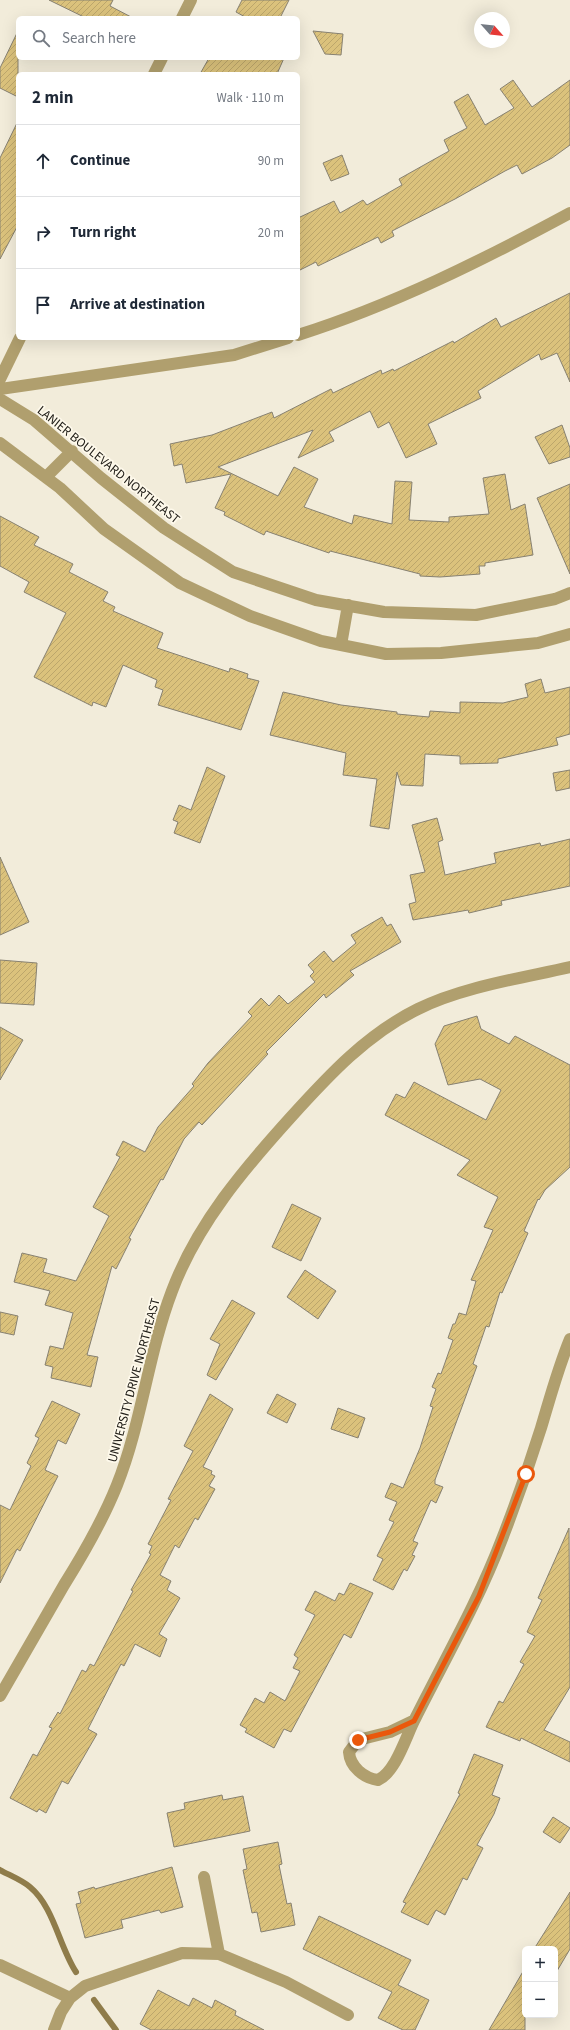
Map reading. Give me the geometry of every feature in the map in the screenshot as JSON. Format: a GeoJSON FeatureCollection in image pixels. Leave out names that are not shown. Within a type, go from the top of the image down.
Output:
{"type":"FeatureCollection","features":[{"type":"Feature","properties":{"kind":"street"},"geometry":{"type":"LineString","coordinates":[[183,16],[191,0]]}},
{"type":"Feature","properties":{"kind":"street"},"geometry":{"type":"LineString","coordinates":[[155,72],[161,60]]}},
{"type":"Feature","properties":{"kind":"street"},"geometry":{"type":"LineString","coordinates":[[300,334],[410,293],[497,252],[570,213]]}},
{"type":"Feature","properties":{"kind":"street"},"geometry":{"type":"LineString","coordinates":[[0,379],[19,340]]}},
{"type":"Feature","properties":{"kind":"street"},"geometry":{"type":"LineString","coordinates":[[0,389],[234,355],[282,340]]}},
{"type":"Feature","properties":{"kind":"street","name":"LANIER BOULEVARD NORTHEAST"},"geometry":{"type":"LineString","coordinates":[[0,400],[34,420],[72,451],[101,478],[164,528],[233,572],[316,600],[384,612],[476,615],[555,599],[570,593]]}},
{"type":"Feature","properties":{"kind":"street"},"geometry":{"type":"LineString","coordinates":[[0,444],[60,488],[104,529],[180,582],[250,616],[321,641],[386,654],[441,653],[538,643],[570,634]]}},
{"type":"Feature","properties":{"kind":"street"},"geometry":{"type":"LineString","coordinates":[[46,477],[72,451]]}},
{"type":"Feature","properties":{"kind":"street"},"geometry":{"type":"LineString","coordinates":[[341,645],[348,605]]}},
{"type":"Feature","properties":{"kind":"street","name":"UNIVERSITY DRIVE NORTHEAST"},"geometry":{"type":"LineString","coordinates":[[0,1696],[107,1509],[126,1461],[154,1344],[172,1289],[199,1234],[242,1172],[302,1104],[354,1052],[400,1018],[419,1008],[464,992],[570,967]]}},
{"type":"Feature","properties":{"kind":"street"},"geometry":{"type":"LineString","coordinates":[[414,1721],[390,1732],[358,1740],[349,1752],[352,1764],[371,1779],[378,1780],[384,1777],[395,1762],[489,1572],[526,1474],[570,1339]]}},
{"type":"Feature","properties":{"kind":"street"},"geometry":{"type":"LineString","coordinates":[[204,1877],[219,1954]]}},
{"type":"Feature","properties":{"kind":"street"},"geometry":{"type":"LineString","coordinates":[[54,2030],[61,2012],[70,1998],[85,1986],[182,1952],[219,1954],[286,1982],[348,2015]]}},
{"type":"Feature","properties":{"kind":"street"},"geometry":{"type":"LineString","coordinates":[[0,1966],[70,1998]]}},
{"type":"Feature","properties":{"kind":"building"},"geometry":{"type":"Polygon","coordinates":[[[49,0],[113,0],[110,6],[129,16],[82,16],[49,0]]]}},
{"type":"Feature","properties":{"kind":"building"},"geometry":{"type":"Polygon","coordinates":[[[242,0],[289,0],[281,16],[243,16],[236,12],[242,0]]]}},
{"type":"Feature","properties":{"kind":"building"},"geometry":{"type":"Polygon","coordinates":[[[313,31],[343,34],[341,55],[325,54],[313,31]]]}},
{"type":"Feature","properties":{"kind":"building"},"geometry":{"type":"Polygon","coordinates":[[[16,35],[16,60],[18,60],[18,72],[16,72],[16,96],[0,88],[0,68],[16,35]]]}},
{"type":"Feature","properties":{"kind":"building"},"geometry":{"type":"Polygon","coordinates":[[[208,60],[283,60],[278,72],[201,72],[208,60]]]}},
{"type":"Feature","properties":{"kind":"building"},"geometry":{"type":"Polygon","coordinates":[[[513,80],[532,107],[570,80],[570,145],[552,158],[522,174],[517,165],[505,171],[455,199],[392,231],[394,236],[381,243],[378,237],[318,266],[316,262],[300,270],[300,217],[334,201],[340,213],[363,200],[367,205],[402,185],[399,179],[449,151],[444,140],[467,128],[454,102],[468,94],[485,125],[514,108],[500,89],[513,80]]]}},
{"type":"Feature","properties":{"kind":"building"},"geometry":{"type":"Polygon","coordinates":[[[16,125],[16,229],[0,259],[0,158],[16,125]]]}},
{"type":"Feature","properties":{"kind":"building"},"geometry":{"type":"Polygon","coordinates":[[[342,155],[349,174],[331,181],[323,163],[342,155]]]}},
{"type":"Feature","properties":{"kind":"building"},"geometry":{"type":"Polygon","coordinates":[[[570,293],[570,382],[557,353],[541,360],[539,354],[478,391],[481,398],[428,424],[437,444],[406,458],[389,422],[378,428],[370,411],[329,432],[334,441],[298,458],[313,430],[218,467],[278,496],[294,467],[318,479],[304,507],[352,524],[354,515],[392,524],[395,481],[412,482],[409,520],[449,522],[449,517],[489,514],[483,478],[505,474],[511,510],[525,504],[533,555],[485,563],[485,566],[479,566],[480,574],[440,577],[420,576],[420,574],[330,551],[329,553],[266,531],[264,535],[224,515],[225,512],[215,508],[231,474],[186,483],[182,464],[174,466],[170,444],[212,435],[272,412],[274,418],[331,389],[333,393],[381,370],[382,374],[393,369],[394,371],[453,341],[454,343],[496,318],[501,327],[570,293]]]}},
{"type":"Feature","properties":{"kind":"building"},"geometry":{"type":"Polygon","coordinates":[[[562,425],[570,448],[570,457],[549,464],[535,437],[562,425]]]}},
{"type":"Feature","properties":{"kind":"building"},"geometry":{"type":"Polygon","coordinates":[[[570,484],[570,574],[537,498],[570,484]]]}},
{"type":"Feature","properties":{"kind":"building"},"geometry":{"type":"Polygon","coordinates":[[[0,516],[39,537],[34,545],[73,564],[69,572],[108,592],[103,601],[115,607],[113,611],[163,633],[157,648],[229,672],[230,668],[248,674],[247,678],[259,681],[241,730],[158,705],[163,690],[155,687],[157,680],[123,665],[106,707],[93,702],[92,706],[34,677],[66,613],[24,592],[29,582],[0,566],[0,516]]]}},
{"type":"Feature","properties":{"kind":"building"},"geometry":{"type":"Polygon","coordinates":[[[541,679],[545,693],[570,687],[570,734],[556,738],[558,745],[498,759],[498,763],[460,764],[460,756],[425,754],[423,786],[401,785],[397,772],[389,829],[370,826],[377,779],[343,775],[346,753],[270,735],[283,692],[341,705],[397,712],[397,714],[429,717],[430,711],[460,713],[460,702],[503,703],[528,697],[525,684],[541,679]]]}},
{"type":"Feature","properties":{"kind":"building"},"geometry":{"type":"Polygon","coordinates":[[[207,767],[225,776],[200,843],[174,833],[178,822],[173,820],[179,805],[191,810],[207,767]]]}},
{"type":"Feature","properties":{"kind":"building"},"geometry":{"type":"Polygon","coordinates":[[[570,770],[570,788],[556,791],[553,773],[570,770]]]}},
{"type":"Feature","properties":{"kind":"building"},"geometry":{"type":"Polygon","coordinates":[[[437,818],[443,840],[438,842],[445,875],[496,863],[494,853],[540,843],[541,846],[570,839],[570,886],[501,901],[502,905],[469,913],[468,910],[413,920],[409,904],[416,902],[410,875],[425,872],[412,825],[437,818]]]}},
{"type":"Feature","properties":{"kind":"building"},"geometry":{"type":"Polygon","coordinates":[[[0,857],[29,922],[0,935],[0,857]]]}},
{"type":"Feature","properties":{"kind":"building"},"geometry":{"type":"Polygon","coordinates":[[[382,917],[387,926],[391,924],[401,942],[350,971],[354,975],[326,998],[324,994],[266,1052],[268,1054],[202,1125],[199,1122],[184,1139],[163,1180],[161,1179],[129,1238],[131,1239],[116,1269],[112,1266],[87,1355],[98,1357],[91,1387],[51,1378],[53,1367],[45,1365],[50,1346],[63,1349],[73,1313],[45,1305],[50,1291],[14,1282],[22,1253],[47,1259],[43,1272],[76,1281],[109,1216],[93,1207],[120,1157],[116,1155],[123,1141],[145,1152],[158,1127],[194,1086],[192,1084],[208,1063],[252,1016],[248,1012],[261,998],[269,1006],[279,995],[288,1004],[315,982],[310,976],[314,972],[308,965],[324,951],[333,962],[356,943],[351,935],[382,917]]]}},
{"type":"Feature","properties":{"kind":"building"},"geometry":{"type":"Polygon","coordinates":[[[0,960],[37,963],[34,1005],[0,1003],[0,960]]]}},
{"type":"Feature","properties":{"kind":"building"},"geometry":{"type":"Polygon","coordinates":[[[477,1016],[481,1029],[509,1044],[515,1036],[570,1065],[570,1167],[545,1190],[539,1200],[538,1199],[524,1231],[528,1233],[502,1293],[500,1292],[489,1327],[486,1326],[473,1364],[477,1366],[435,1480],[435,1484],[443,1487],[436,1503],[431,1500],[413,1541],[418,1543],[412,1555],[415,1556],[407,1571],[404,1569],[393,1590],[373,1580],[383,1559],[377,1556],[394,1522],[389,1520],[397,1502],[385,1497],[391,1483],[403,1488],[420,1448],[433,1407],[430,1406],[436,1389],[432,1387],[438,1373],[441,1374],[453,1340],[448,1338],[453,1324],[455,1324],[459,1313],[466,1315],[476,1281],[471,1280],[493,1230],[484,1227],[498,1197],[457,1175],[470,1160],[385,1115],[396,1094],[405,1098],[414,1082],[486,1120],[501,1090],[480,1079],[448,1085],[435,1044],[444,1026],[477,1016]]]}},
{"type":"Feature","properties":{"kind":"building"},"geometry":{"type":"Polygon","coordinates":[[[0,1027],[23,1040],[0,1080],[0,1027]]]}},
{"type":"Feature","properties":{"kind":"building"},"geometry":{"type":"Polygon","coordinates":[[[292,1204],[321,1218],[301,1261],[272,1247],[292,1204]]]}},
{"type":"Feature","properties":{"kind":"building"},"geometry":{"type":"Polygon","coordinates":[[[305,1270],[336,1291],[318,1319],[287,1297],[305,1270]]]}},
{"type":"Feature","properties":{"kind":"building"},"geometry":{"type":"Polygon","coordinates":[[[232,1300],[255,1313],[216,1380],[207,1375],[220,1344],[210,1339],[232,1300]]]}},
{"type":"Feature","properties":{"kind":"building"},"geometry":{"type":"Polygon","coordinates":[[[0,1312],[18,1316],[14,1335],[0,1332],[0,1312]]]}},
{"type":"Feature","properties":{"kind":"building"},"geometry":{"type":"Polygon","coordinates":[[[210,1394],[233,1409],[203,1467],[212,1471],[211,1474],[215,1476],[209,1486],[215,1489],[198,1520],[195,1518],[179,1548],[175,1545],[160,1575],[171,1581],[167,1590],[180,1598],[159,1634],[167,1639],[160,1657],[135,1644],[124,1666],[121,1664],[88,1729],[97,1734],[68,1784],[62,1781],[46,1813],[39,1809],[37,1812],[10,1798],[33,1754],[37,1756],[52,1728],[49,1727],[58,1712],[60,1714],[82,1670],[86,1672],[90,1664],[94,1666],[133,1591],[131,1590],[151,1554],[149,1553],[152,1546],[148,1544],[171,1500],[168,1499],[193,1451],[184,1446],[210,1394]]]}},
{"type":"Feature","properties":{"kind":"building"},"geometry":{"type":"Polygon","coordinates":[[[277,1394],[296,1404],[287,1423],[267,1413],[277,1394]]]}},
{"type":"Feature","properties":{"kind":"building"},"geometry":{"type":"Polygon","coordinates":[[[52,1401],[80,1414],[66,1444],[58,1440],[45,1470],[58,1476],[20,1551],[17,1549],[0,1583],[0,1505],[10,1510],[31,1466],[27,1463],[39,1438],[35,1436],[52,1401]]]}},
{"type":"Feature","properties":{"kind":"building"},"geometry":{"type":"Polygon","coordinates":[[[338,1408],[365,1418],[358,1438],[331,1429],[338,1408]]]}},
{"type":"Feature","properties":{"kind":"building"},"geometry":{"type":"Polygon","coordinates":[[[569,1528],[570,1687],[544,1730],[570,1742],[570,1762],[521,1738],[520,1741],[486,1727],[499,1701],[503,1703],[524,1664],[520,1662],[535,1636],[527,1632],[542,1600],[538,1598],[569,1528]]]}},
{"type":"Feature","properties":{"kind":"building"},"geometry":{"type":"Polygon","coordinates":[[[350,1583],[373,1593],[351,1638],[344,1634],[291,1732],[284,1729],[274,1748],[245,1732],[247,1729],[240,1725],[255,1698],[264,1703],[270,1692],[285,1701],[300,1671],[293,1668],[298,1658],[294,1655],[315,1615],[305,1610],[315,1591],[335,1601],[339,1593],[344,1595],[350,1583]]]}},
{"type":"Feature","properties":{"kind":"building"},"geometry":{"type":"Polygon","coordinates":[[[474,1754],[503,1765],[492,1795],[500,1798],[494,1814],[477,1845],[483,1848],[467,1880],[463,1878],[445,1915],[436,1910],[428,1925],[401,1912],[406,1903],[403,1902],[460,1794],[458,1793],[474,1754]]]}},
{"type":"Feature","properties":{"kind":"building"},"geometry":{"type":"Polygon","coordinates":[[[222,1795],[223,1800],[243,1796],[250,1831],[174,1847],[167,1813],[185,1809],[184,1803],[222,1795]]]}},
{"type":"Feature","properties":{"kind":"building"},"geometry":{"type":"Polygon","coordinates":[[[553,1817],[570,1828],[560,1843],[543,1832],[553,1817]]]}},
{"type":"Feature","properties":{"kind":"building"},"geometry":{"type":"Polygon","coordinates":[[[278,1842],[282,1864],[279,1865],[287,1904],[291,1903],[295,1925],[261,1932],[257,1912],[252,1913],[243,1870],[247,1869],[243,1849],[278,1842]]]}},
{"type":"Feature","properties":{"kind":"building"},"geometry":{"type":"Polygon","coordinates":[[[172,1867],[183,1907],[161,1913],[159,1910],[121,1920],[123,1928],[85,1938],[76,1904],[81,1903],[78,1892],[94,1887],[95,1889],[172,1867]]]}},
{"type":"Feature","properties":{"kind":"building"},"geometry":{"type":"Polygon","coordinates":[[[570,1892],[570,1949],[558,1969],[558,1946],[536,1946],[570,1892]]]}},
{"type":"Feature","properties":{"kind":"building"},"geometry":{"type":"Polygon","coordinates":[[[319,1916],[411,1960],[398,1985],[429,2000],[415,2030],[403,2030],[378,2018],[392,1992],[303,1949],[319,1916]]]}},
{"type":"Feature","properties":{"kind":"building"},"geometry":{"type":"Polygon","coordinates":[[[522,1973],[522,2018],[525,2018],[525,2030],[489,2030],[522,1973]]]}},
{"type":"Feature","properties":{"kind":"building"},"geometry":{"type":"Polygon","coordinates":[[[158,1990],[189,2006],[193,1998],[212,2008],[215,2000],[236,2011],[235,2015],[264,2030],[151,2030],[140,2024],[158,1990]]]}},
{"type":"Feature","properties":{"kind":"waterway"},"geometry":{"type":"LineString","coordinates":[[0,1870],[27,1884],[38,1895],[51,1916],[65,1951],[76,1972]]}},
{"type":"Feature","properties":{"kind":"waterway"},"geometry":{"type":"LineString","coordinates":[[94,2000],[116,2030]]}},
{"type":"Feature","properties":{"kind":"route"},"geometry":{"type":"LineString","coordinates":[[358,1740],[390,1732],[414,1721],[479,1596],[526,1474]]}}]}
